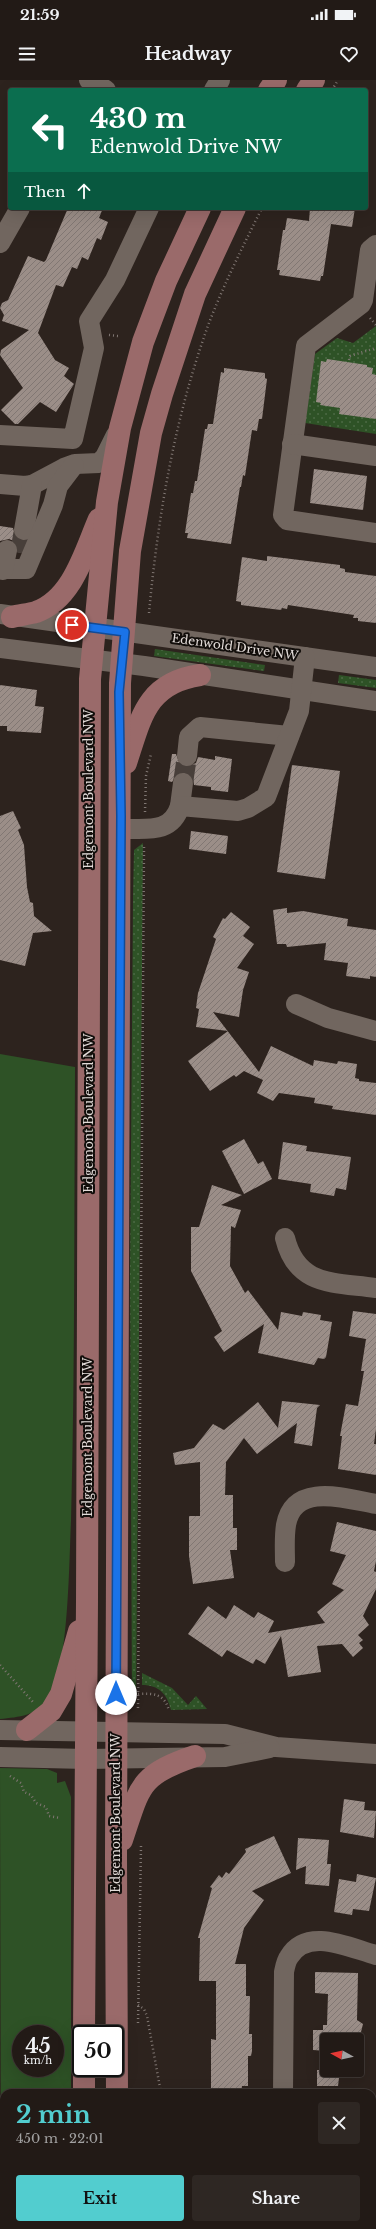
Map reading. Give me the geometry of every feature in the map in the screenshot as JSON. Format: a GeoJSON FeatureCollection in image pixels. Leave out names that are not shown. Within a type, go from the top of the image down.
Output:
{"type":"FeatureCollection","features":[{"type":"Feature","properties":{"kind":"main road","name":"Edgemont Boulevard NW"},"geometry":{"type":"LineString","coordinates":[[84,2025],[87,1732],[90,694],[92,659],[108,502],[120,428],[143,342],[166,281],[199,210]]}},
{"type":"Feature","properties":{"kind":"main road","name":"Edgemont Boulevard NW"},"geometry":{"type":"LineString","coordinates":[[117,2089],[116,1733],[121,829],[119,702],[130,551],[136,513],[158,407],[195,294],[234,210]]}},
{"type":"Feature","properties":{"kind":"main road"},"geometry":{"type":"LineString","coordinates":[[6,615],[36,612],[60,597],[74,576],[108,502]]}},
{"type":"Feature","properties":{"kind":"main road"},"geometry":{"type":"LineString","coordinates":[[121,777],[142,715],[150,700],[158,692],[175,681],[200,675]]}},
{"type":"Feature","properties":{"kind":"main road"},"geometry":{"type":"LineString","coordinates":[[27,1730],[51,1710],[61,1694],[87,1600]]}},
{"type":"Feature","properties":{"kind":"main road"},"geometry":{"type":"LineString","coordinates":[[116,1858],[138,1791],[147,1780],[171,1764],[195,1756]]}},
{"type":"Feature","properties":{"kind":"main road"},"geometry":{"type":"LineString","coordinates":[[84,2077],[84,2089]]}},
{"type":"Feature","properties":{"kind":"street"},"geometry":{"type":"LineString","coordinates":[[0,243],[19,210]]}},
{"type":"Feature","properties":{"kind":"street"},"geometry":{"type":"LineString","coordinates":[[0,435],[73,439],[94,348],[89,321],[115,280],[148,210]]}},
{"type":"Feature","properties":{"kind":"street"},"geometry":{"type":"LineString","coordinates":[[376,245],[370,250],[363,300],[360,304],[306,346],[283,515],[285,520],[376,533]]}},
{"type":"Feature","properties":{"kind":"street"},"geometry":{"type":"LineString","coordinates":[[18,529],[17,485],[75,464],[94,464],[102,461],[120,428]]}},
{"type":"Feature","properties":{"kind":"street"},"geometry":{"type":"LineString","coordinates":[[292,444],[376,456]]}},
{"type":"Feature","properties":{"kind":"street"},"geometry":{"type":"LineString","coordinates":[[10,562],[26,569],[53,505],[58,486],[75,464]]}},
{"type":"Feature","properties":{"kind":"street","name":"Edenwold Drive NW"},"geometry":{"type":"LineString","coordinates":[[6,615],[376,668]]}},
{"type":"Feature","properties":{"kind":"street"},"geometry":{"type":"LineString","coordinates":[[0,648],[122,663],[376,701]]}},
{"type":"Feature","properties":{"kind":"street"},"geometry":{"type":"LineString","coordinates":[[180,806],[238,811],[266,798],[299,711],[305,658]]}},
{"type":"Feature","properties":{"kind":"street"},"geometry":{"type":"LineString","coordinates":[[187,756],[189,737],[200,726],[289,736]]}},
{"type":"Feature","properties":{"kind":"street"},"geometry":{"type":"LineString","coordinates":[[121,829],[163,828],[174,818],[180,806],[183,783]]}},
{"type":"Feature","properties":{"kind":"street"},"geometry":{"type":"LineString","coordinates":[[296,1004],[328,1018],[376,1031]]}},
{"type":"Feature","properties":{"kind":"street"},"geometry":{"type":"LineString","coordinates":[[285,1238],[289,1254],[296,1265],[319,1280],[376,1288]]}},
{"type":"Feature","properties":{"kind":"street"},"geometry":{"type":"LineString","coordinates":[[285,1562],[286,1524],[293,1509],[304,1499],[317,1495],[376,1504]]}},
{"type":"Feature","properties":{"kind":"street"},"geometry":{"type":"LineString","coordinates":[[0,1730],[225,1734],[276,1747],[376,1754]]}},
{"type":"Feature","properties":{"kind":"street"},"geometry":{"type":"LineString","coordinates":[[0,1757],[86,1759],[225,1756],[276,1747]]}},
{"type":"Feature","properties":{"kind":"street"},"geometry":{"type":"LineString","coordinates":[[283,2089],[284,1972],[289,1957],[299,1947],[310,1941],[324,1940],[376,1955]]}},
{"type":"Feature","properties":{"kind":"path"},"geometry":{"type":"LineString","coordinates":[[149,613],[155,550],[171,461],[185,402],[209,324],[237,257],[261,210]]}},
{"type":"Feature","properties":{"kind":"path"},"geometry":{"type":"LineString","coordinates":[[349,360],[350,356],[376,348]]}},
{"type":"Feature","properties":{"kind":"path"},"geometry":{"type":"LineString","coordinates":[[138,1708],[144,828],[146,776],[152,747]]}},
{"type":"Feature","properties":{"kind":"path"},"geometry":{"type":"LineString","coordinates":[[0,1665],[38,1707]]}},
{"type":"Feature","properties":{"kind":"path"},"geometry":{"type":"LineString","coordinates":[[138,1694],[153,1693],[162,1697],[167,1703],[169,1711]]}},
{"type":"Feature","properties":{"kind":"path"},"geometry":{"type":"LineString","coordinates":[[10,1776],[21,1783],[24,1792],[31,1795],[36,1803],[46,1807],[49,1816],[60,1818]]}},
{"type":"Feature","properties":{"kind":"path"},"geometry":{"type":"LineString","coordinates":[[138,2027],[142,1842]]}},
{"type":"Feature","properties":{"kind":"path"},"geometry":{"type":"LineString","coordinates":[[138,2004],[144,2009],[147,2016],[160,2089]]}},
{"type":"Feature","properties":{"kind":"green space"},"geometry":{"type":"Polygon","coordinates":[[[376,326],[376,434],[305,423],[315,354],[337,338],[353,343],[376,326]]]}},
{"type":"Feature","properties":{"kind":"green space"},"geometry":{"type":"Polygon","coordinates":[[[155,649],[265,665],[264,671],[154,656],[155,649]]]}},
{"type":"Feature","properties":{"kind":"green space"},"geometry":{"type":"Polygon","coordinates":[[[339,675],[376,680],[376,688],[338,683],[339,675]]]}},
{"type":"Feature","properties":{"kind":"green space"},"geometry":{"type":"Polygon","coordinates":[[[143,843],[136,1701],[132,1705],[130,1276],[133,898],[134,850],[143,843]]]}},
{"type":"Feature","properties":{"kind":"green space"},"geometry":{"type":"Polygon","coordinates":[[[0,1054],[75,1067],[74,1351],[71,1521],[67,1613],[61,1663],[56,1683],[49,1698],[39,1709],[33,1712],[0,1719],[0,1054]]]}},
{"type":"Feature","properties":{"kind":"green space"},"geometry":{"type":"Polygon","coordinates":[[[142,1673],[172,1688],[188,1705],[196,1696],[207,1709],[171,1710],[165,1695],[158,1689],[148,1685],[142,1685],[142,1673]]]}},
{"type":"Feature","properties":{"kind":"green space"},"geometry":{"type":"Polygon","coordinates":[[[0,1768],[47,1769],[57,1773],[57,1783],[65,1781],[71,1797],[71,2089],[1,2089],[0,1768]]]}},
{"type":"Feature","properties":{"kind":"building"},"geometry":{"type":"Polygon","coordinates":[[[67,210],[102,210],[99,218],[108,222],[101,240],[97,238],[88,260],[82,257],[77,269],[72,267],[63,287],[56,285],[38,333],[55,360],[69,368],[64,376],[74,384],[56,412],[40,402],[18,424],[15,424],[1,410],[23,388],[0,355],[1,350],[29,330],[2,321],[4,315],[0,308],[2,303],[8,300],[28,256],[44,262],[67,210]]]}},
{"type":"Feature","properties":{"kind":"building"},"geometry":{"type":"Polygon","coordinates":[[[310,210],[355,210],[352,227],[331,224],[323,276],[321,276],[320,281],[279,275],[280,270],[277,270],[283,230],[285,230],[287,218],[309,221],[310,210]]]}},
{"type":"Feature","properties":{"kind":"building"},"geometry":{"type":"Polygon","coordinates":[[[327,359],[367,365],[367,367],[373,368],[372,374],[376,375],[376,419],[339,414],[340,408],[320,405],[321,403],[316,402],[321,361],[326,362],[327,359]]]}},
{"type":"Feature","properties":{"kind":"building"},"geometry":{"type":"Polygon","coordinates":[[[224,368],[265,373],[265,378],[267,379],[262,419],[259,419],[257,431],[252,430],[245,476],[243,475],[240,487],[231,544],[187,538],[188,533],[185,533],[191,493],[193,493],[195,481],[197,481],[205,429],[207,429],[208,424],[213,424],[221,372],[224,373],[224,368]]]}},
{"type":"Feature","properties":{"kind":"building"},"geometry":{"type":"Polygon","coordinates":[[[314,469],[367,476],[363,510],[310,503],[314,469]]]}},
{"type":"Feature","properties":{"kind":"building"},"geometry":{"type":"Polygon","coordinates":[[[0,526],[13,528],[16,539],[25,541],[20,553],[18,552],[18,546],[14,541],[9,539],[0,541],[0,526]]]}},
{"type":"Feature","properties":{"kind":"building"},"geometry":{"type":"Polygon","coordinates":[[[267,556],[340,565],[340,568],[345,569],[345,572],[376,576],[376,623],[358,621],[358,618],[353,618],[354,615],[288,605],[287,609],[282,608],[281,610],[241,605],[241,602],[236,601],[242,557],[267,561],[267,556]]]}},
{"type":"Feature","properties":{"kind":"building"},"geometry":{"type":"Polygon","coordinates":[[[0,685],[37,690],[35,706],[44,707],[41,733],[7,731],[7,726],[0,726],[0,685]]]}},
{"type":"Feature","properties":{"kind":"building"},"geometry":{"type":"Polygon","coordinates":[[[172,754],[176,754],[180,765],[186,767],[196,763],[198,757],[215,760],[215,756],[232,759],[228,792],[211,790],[211,787],[194,785],[193,778],[185,772],[178,773],[172,782],[168,781],[172,754]]]}},
{"type":"Feature","properties":{"kind":"building"},"geometry":{"type":"Polygon","coordinates":[[[292,765],[340,771],[325,879],[277,872],[292,765]]]}},
{"type":"Feature","properties":{"kind":"building"},"geometry":{"type":"Polygon","coordinates":[[[13,811],[21,828],[18,830],[24,845],[27,887],[30,902],[33,903],[34,916],[52,931],[33,933],[25,966],[0,960],[0,816],[13,811]]]}},
{"type":"Feature","properties":{"kind":"building"},"geometry":{"type":"Polygon","coordinates":[[[191,831],[228,836],[226,854],[189,849],[191,831]]]}},
{"type":"Feature","properties":{"kind":"building"},"geometry":{"type":"Polygon","coordinates":[[[287,908],[287,913],[303,911],[348,919],[347,926],[376,930],[376,977],[370,976],[370,979],[346,976],[348,963],[324,960],[326,943],[287,947],[286,944],[277,944],[273,910],[287,908]]]}},
{"type":"Feature","properties":{"kind":"building"},"geometry":{"type":"Polygon","coordinates":[[[231,912],[250,927],[243,936],[254,944],[237,968],[249,972],[243,990],[239,1017],[213,1012],[228,1031],[196,1027],[199,1009],[196,1008],[198,993],[216,939],[213,937],[223,918],[225,919],[231,912]]]}},
{"type":"Feature","properties":{"kind":"building"},"geometry":{"type":"Polygon","coordinates":[[[228,1031],[259,1072],[271,1046],[313,1066],[314,1060],[337,1064],[338,1061],[357,1064],[355,1078],[359,1079],[359,1081],[376,1083],[376,1115],[332,1109],[333,1106],[314,1103],[315,1098],[279,1093],[273,1101],[257,1093],[263,1080],[244,1071],[236,1077],[234,1075],[210,1091],[188,1061],[228,1031]]]}},
{"type":"Feature","properties":{"kind":"building"},"geometry":{"type":"Polygon","coordinates":[[[244,1139],[258,1164],[263,1161],[272,1179],[244,1194],[222,1151],[244,1139]]]}},
{"type":"Feature","properties":{"kind":"building"},"geometry":{"type":"Polygon","coordinates":[[[283,1142],[307,1146],[306,1151],[351,1157],[346,1190],[336,1188],[334,1196],[310,1192],[311,1184],[278,1179],[283,1142]]]}},
{"type":"Feature","properties":{"kind":"building"},"geometry":{"type":"Polygon","coordinates":[[[212,1185],[242,1195],[221,1205],[241,1210],[235,1228],[231,1226],[230,1266],[245,1293],[248,1290],[278,1330],[281,1312],[302,1316],[303,1312],[321,1315],[320,1320],[332,1322],[326,1357],[324,1359],[318,1358],[314,1365],[258,1353],[264,1324],[224,1352],[214,1337],[222,1331],[191,1271],[191,1227],[199,1227],[212,1185]]]}},
{"type":"Feature","properties":{"kind":"building"},"geometry":{"type":"Polygon","coordinates":[[[353,1311],[376,1314],[376,1429],[374,1444],[376,1444],[376,1475],[338,1469],[342,1436],[340,1436],[346,1404],[358,1406],[364,1371],[361,1371],[366,1339],[349,1336],[353,1311]]]}},
{"type":"Feature","properties":{"kind":"building"},"geometry":{"type":"Polygon","coordinates":[[[282,1401],[320,1405],[317,1408],[312,1446],[294,1443],[297,1423],[257,1454],[244,1438],[226,1462],[225,1495],[233,1495],[233,1528],[237,1528],[237,1550],[230,1550],[234,1578],[193,1584],[189,1556],[189,1516],[200,1516],[200,1462],[175,1465],[173,1453],[194,1448],[213,1424],[224,1430],[258,1402],[278,1428],[282,1401]]]}},
{"type":"Feature","properties":{"kind":"building"},"geometry":{"type":"Polygon","coordinates":[[[337,1522],[376,1531],[376,1561],[374,1571],[376,1572],[376,1589],[363,1616],[369,1625],[358,1635],[363,1640],[359,1643],[363,1648],[353,1657],[342,1644],[317,1646],[321,1672],[288,1677],[281,1636],[265,1664],[256,1659],[253,1664],[227,1650],[222,1657],[188,1634],[208,1606],[226,1619],[234,1605],[254,1618],[258,1612],[274,1621],[268,1633],[325,1623],[317,1612],[344,1590],[332,1584],[346,1555],[330,1551],[337,1522]]]}},
{"type":"Feature","properties":{"kind":"building"},"geometry":{"type":"Polygon","coordinates":[[[344,1799],[365,1802],[364,1810],[376,1811],[374,1838],[340,1832],[344,1799]]]}},
{"type":"Feature","properties":{"kind":"building"},"geometry":{"type":"Polygon","coordinates":[[[274,1836],[291,1873],[252,1891],[264,1900],[244,1928],[235,1964],[246,1964],[246,1996],[250,1996],[249,2034],[252,2034],[252,2051],[251,2056],[248,2056],[248,2086],[242,2086],[242,2089],[211,2089],[211,2039],[216,2040],[216,1981],[199,1981],[200,1938],[198,1938],[212,1888],[210,1887],[219,1875],[222,1878],[226,1872],[229,1874],[246,1852],[245,1849],[274,1836]]]}},
{"type":"Feature","properties":{"kind":"building"},"geometry":{"type":"Polygon","coordinates":[[[298,1838],[329,1840],[327,1864],[331,1864],[329,1886],[305,1884],[306,1866],[296,1870],[298,1838]]]}},
{"type":"Feature","properties":{"kind":"building"},"geometry":{"type":"Polygon","coordinates":[[[357,1874],[376,1878],[369,1911],[353,1909],[352,1915],[334,1912],[339,1879],[356,1882],[357,1874]]]}},
{"type":"Feature","properties":{"kind":"building"},"geometry":{"type":"Polygon","coordinates":[[[315,1972],[358,1973],[357,2020],[363,2024],[361,2033],[320,2033],[320,2050],[313,2050],[313,2030],[323,2030],[323,2025],[327,2025],[328,1994],[315,1993],[315,1972]]]}},
{"type":"Feature","properties":{"kind":"building"},"geometry":{"type":"Polygon","coordinates":[[[317,2070],[320,2070],[320,2077],[339,2077],[338,2086],[317,2086],[317,2070]]]}},
{"type":"Feature","properties":{"kind":"tunnel"},"geometry":{"type":"LineString","coordinates":[[20,553],[24,530]]}},
{"type":"Feature","properties":{"kind":"tunnel"},"geometry":{"type":"LineString","coordinates":[[183,783],[187,756]]}},
{"type":"Feature","properties":{"kind":"route"},"geometry":{"type":"LineString","coordinates":[[72,625],[125,632],[119,702],[121,816],[116,1694]]}}]}
